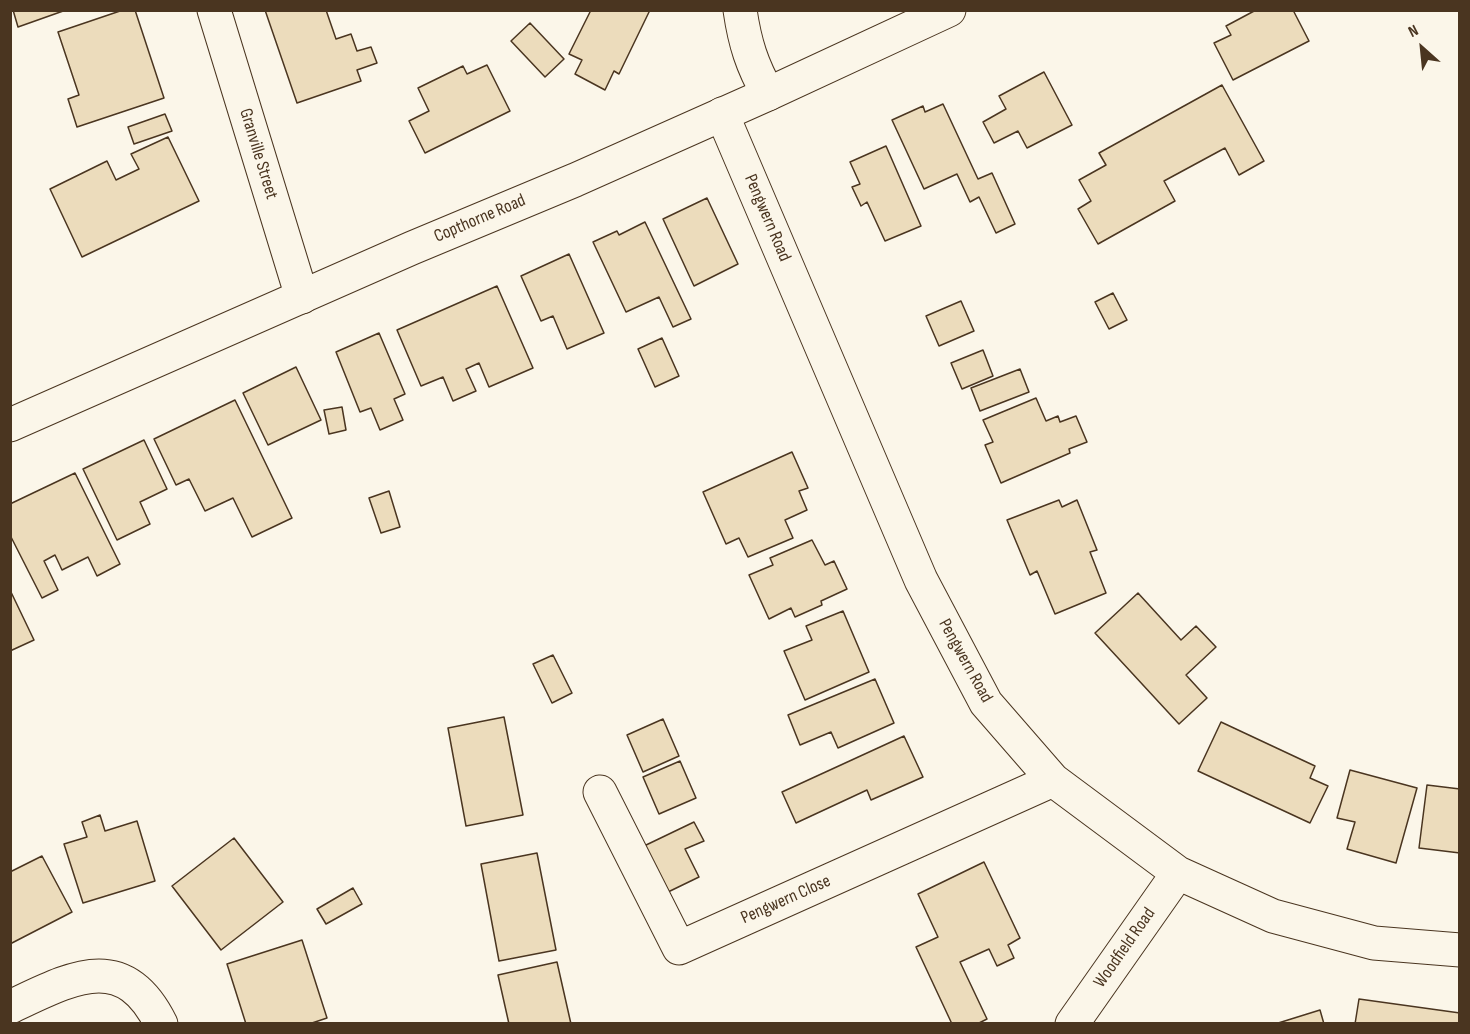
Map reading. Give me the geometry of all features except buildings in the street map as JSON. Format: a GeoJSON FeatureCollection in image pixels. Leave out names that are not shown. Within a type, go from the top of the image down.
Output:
{"type":"FeatureCollection","features":[{"type":"Feature","properties":{"kind":"street","name":"Granville Street"},"geometry":{"type":"LineString","coordinates":[[214,10],[302,297]]}},
{"type":"Feature","properties":{"kind":"street"},"geometry":{"type":"LineString","coordinates":[[740,10],[745,42],[757,74],[768,94]]}},
{"type":"Feature","properties":{"kind":"street","name":"Copthorne Road"},"geometry":{"type":"LineString","coordinates":[[10,426],[412,248],[575,180],[949,10]]}},
{"type":"Feature","properties":{"kind":"street","name":"Pengwern Road"},"geometry":{"type":"LineString","coordinates":[[722,114],[921,580],[986,703],[1053,780],[1178,873],[1273,916],[1374,943],[1460,950]]}},
{"type":"Feature","properties":{"kind":"street","name":"Pengwern Close"},"geometry":{"type":"LineString","coordinates":[[600,792],[679,948],[1053,780]]}},
{"type":"Feature","properties":{"kind":"street","name":"Woodfield Road"},"geometry":{"type":"LineString","coordinates":[[1072,1023],[1178,873]]}},
{"type":"Feature","properties":{"kind":"street"},"geometry":{"type":"LineString","coordinates":[[10,1007],[66,980],[106,975],[128,982],[152,1005],[161,1023]]}}]}
